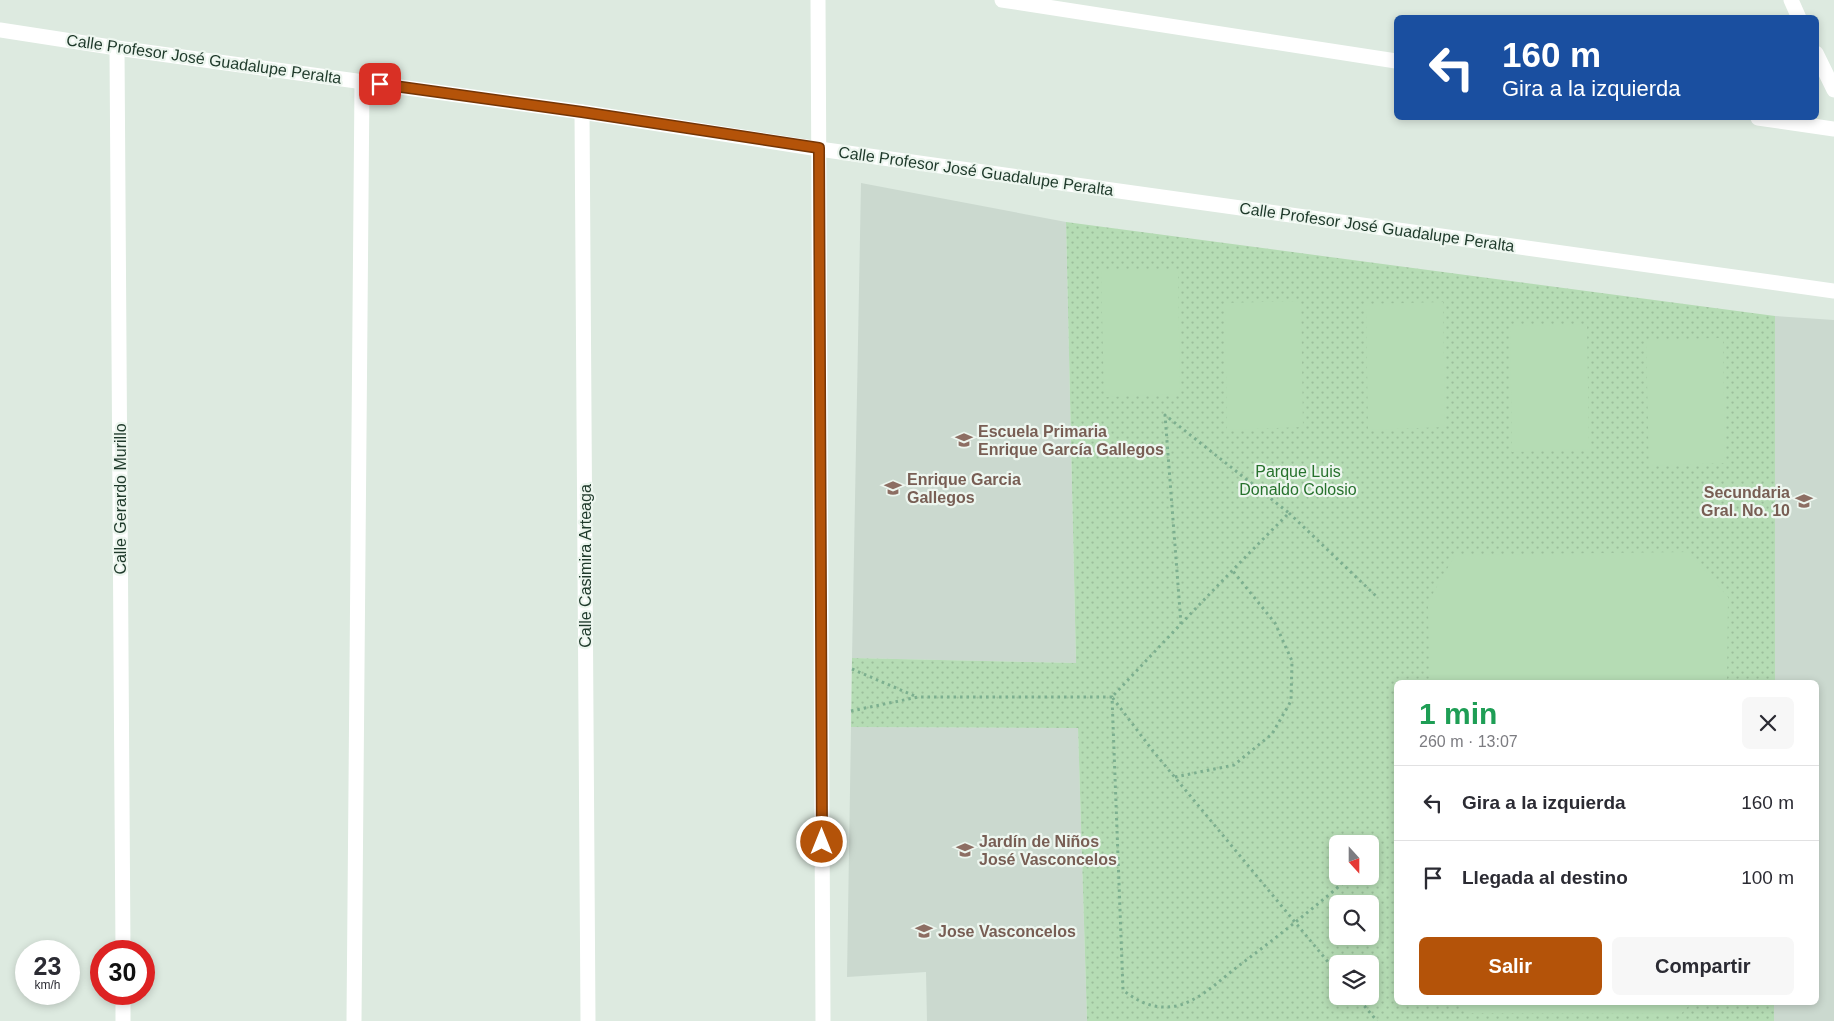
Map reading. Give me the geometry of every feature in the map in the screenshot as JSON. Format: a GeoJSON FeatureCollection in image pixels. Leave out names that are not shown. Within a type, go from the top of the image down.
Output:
{"type":"FeatureCollection","features":[{"type":"Feature","properties":{"kind":"street"},"geometry":{"type":"LineString","coordinates":[[818,0],[823,1021]]}},
{"type":"Feature","properties":{"kind":"street"},"geometry":{"type":"LineString","coordinates":[[1002,0],[1394,61]]}},
{"type":"Feature","properties":{"kind":"street"},"geometry":{"type":"LineString","coordinates":[[1791,0],[1798,15]]}},
{"type":"Feature","properties":{"kind":"street","name":"Calle Profesor José Guadalupe Peralta"},"geometry":{"type":"LineString","coordinates":[[0,30],[1834,291]]}},
{"type":"Feature","properties":{"kind":"street","name":"Calle Gerardo Murillo"},"geometry":{"type":"LineString","coordinates":[[117,48],[123,940]]}},
{"type":"Feature","properties":{"kind":"street"},"geometry":{"type":"LineString","coordinates":[[1819,59],[1834,90]]}},
{"type":"Feature","properties":{"kind":"street"},"geometry":{"type":"LineString","coordinates":[[354,1021],[362,82]]}},
{"type":"Feature","properties":{"kind":"street","name":"Calle Casimira Arteaga"},"geometry":{"type":"LineString","coordinates":[[582,112],[588,1021]]}},
{"type":"Feature","properties":{"kind":"street"},"geometry":{"type":"LineString","coordinates":[[1772,120],[1834,129]]}},
{"type":"Feature","properties":{"kind":"street"},"geometry":{"type":"LineString","coordinates":[[123,1005],[124,1021]]}},
{"type":"Feature","properties":{"kind":"path"},"geometry":{"type":"LineString","coordinates":[[1181,624],[1164,415],[1289,513],[1376,596]]}},
{"type":"Feature","properties":{"kind":"path"},"geometry":{"type":"LineString","coordinates":[[1289,513],[1232,570],[1112,697],[1123,990],[1134,1000],[1147,1005],[1175,1006],[1198,997],[1296,923],[1341,885]]}},
{"type":"Feature","properties":{"kind":"path"},"geometry":{"type":"LineString","coordinates":[[1175,777],[1234,765],[1272,734],[1291,701],[1292,661],[1275,623],[1232,570]]}},
{"type":"Feature","properties":{"kind":"path"},"geometry":{"type":"LineString","coordinates":[[852,669],[918,697]]}},
{"type":"Feature","properties":{"kind":"path"},"geometry":{"type":"LineString","coordinates":[[851,711],[918,697],[1112,697]]}},
{"type":"Feature","properties":{"kind":"path"},"geometry":{"type":"LineString","coordinates":[[1112,697],[1175,777],[1329,963]]}},
{"type":"Feature","properties":{"kind":"path"},"geometry":{"type":"LineString","coordinates":[[1364,1005],[1377,1021]]}},
{"type":"Feature","properties":{"kind":"shaded area","name":"Escuela Primaria Enrique García Gallegos"},"geometry":{"type":"Polygon","coordinates":[[[861,183],[1066,222],[1076,663],[852,658],[861,183]]]}},
{"type":"Feature","properties":{"kind":"shaded area","name":"Secundaria Gral. No. 10"},"geometry":{"type":"Polygon","coordinates":[[[1775,316],[1834,320],[1834,1021],[1774,1021],[1774,1005],[1819,1005],[1819,680],[1775,680],[1775,316]]]}},
{"type":"Feature","properties":{"kind":"shaded area","name":"Jardín de Niños José Vasconcelos"},"geometry":{"type":"Polygon","coordinates":[[[851,727],[1078,728],[1087,1021],[927,1021],[926,972],[847,977],[851,727]]]}},
{"type":"Feature","properties":{"kind":"green space","name":"Parque Luis Donaldo Colosio"},"geometry":{"type":"Polygon","coordinates":[[[1066,222],[1775,316],[1775,680],[1394,680],[1394,1005],[1774,1005],[1774,1021],[1087,1021],[1078,728],[851,727],[852,658],[1076,663],[1066,222]]]}},
{"type":"Feature","properties":{"kind":"green space"},"geometry":{"type":"Polygon","coordinates":[[[1178,269],[1180,394],[1104,397],[1101,270],[1178,269]]]}},
{"type":"Feature","properties":{"kind":"green space"},"geometry":{"type":"Polygon","coordinates":[[[1301,301],[1303,427],[1227,430],[1225,303],[1301,301]]]}},
{"type":"Feature","properties":{"kind":"green space"},"geometry":{"type":"Polygon","coordinates":[[[1443,302],[1445,427],[1368,430],[1366,304],[1443,302]]]}},
{"type":"Feature","properties":{"kind":"green space"},"geometry":{"type":"Polygon","coordinates":[[[1587,324],[1589,449],[1512,452],[1510,326],[1587,324]]]}},
{"type":"Feature","properties":{"kind":"green space"},"geometry":{"type":"Polygon","coordinates":[[[1723,338],[1725,463],[1649,466],[1646,340],[1723,338]]]}},
{"type":"Feature","properties":{"kind":"green space"},"geometry":{"type":"Polygon","coordinates":[[[1689,552],[1728,597],[1727,680],[1430,680],[1428,602],[1455,555],[1689,552]]]}},
{"type":"Feature","properties":{"kind":"green space"},"geometry":{"type":"Polygon","coordinates":[[[1462,1005],[1689,1005],[1681,1014],[1470,1013],[1462,1005]]]}},
{"type":"Feature","properties":{"kind":"place","name":"Escuela Primaria Enrique García Gallegos"},"geometry":{"type":"Point","coordinates":[964,440]}},
{"type":"Feature","properties":{"kind":"place","name":"Enrique Garcia Gallegos"},"geometry":{"type":"Point","coordinates":[893,488]}},
{"type":"Feature","properties":{"kind":"place","name":"Secundaria Gral. No. 10"},"geometry":{"type":"Point","coordinates":[1804,501]}},
{"type":"Feature","properties":{"kind":"place","name":"Jardín de Niños José Vasconcelos"},"geometry":{"type":"Point","coordinates":[965,850]}},
{"type":"Feature","properties":{"kind":"place","name":"Jose Vasconcelos"},"geometry":{"type":"Point","coordinates":[924,931]}},
{"type":"Feature","properties":{"kind":"route"},"geometry":{"type":"LineString","coordinates":[[380,84],[819,148],[822,842]]}}]}
